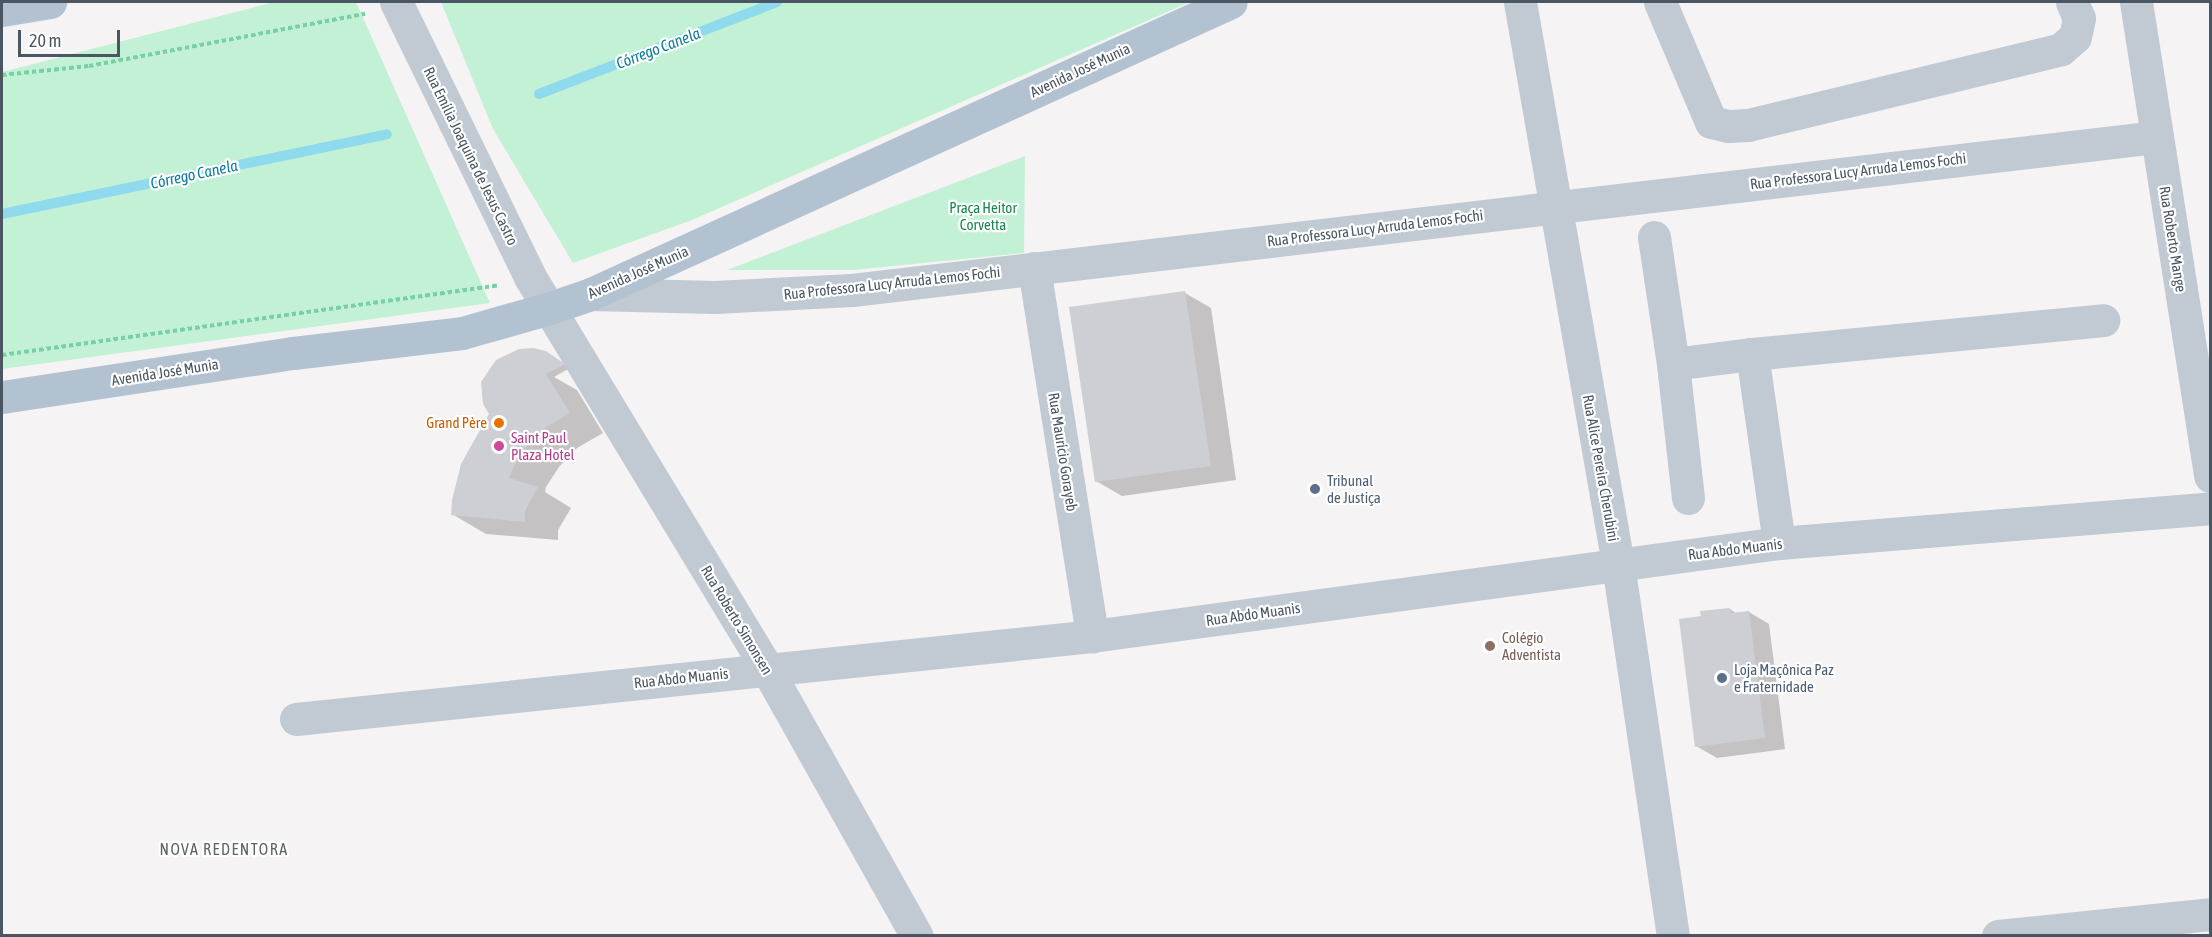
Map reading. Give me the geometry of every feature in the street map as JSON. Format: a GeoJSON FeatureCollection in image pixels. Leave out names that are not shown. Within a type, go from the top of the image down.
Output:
{"type":"FeatureCollection","features":[{"type":"Feature","properties":{"kind":"main road"},"geometry":{"type":"LineString","coordinates":[[2,10],[50,2]]}},
{"type":"Feature","properties":{"kind":"main road","name":"Avenida José Munia"},"geometry":{"type":"LineString","coordinates":[[2,397],[294,353],[462,333],[549,308],[591,294],[1231,2]]}},
{"type":"Feature","properties":{"kind":"street","name":"Rua Alice Pereira Cherubini"},"geometry":{"type":"LineString","coordinates":[[1520,2],[1618,564],[1673,936]]}},
{"type":"Feature","properties":{"kind":"street"},"geometry":{"type":"LineString","coordinates":[[1660,2],[1711,122],[1729,126],[1748,125],[2061,49],[2075,37],[2079,18],[2072,2]]}},
{"type":"Feature","properties":{"kind":"street","name":"Rua Roberto Mange"},"geometry":{"type":"LineString","coordinates":[[2136,2],[2211,476]]}},
{"type":"Feature","properties":{"kind":"street","name":"Rua Emília Joaquina de Jesus Castro"},"geometry":{"type":"LineString","coordinates":[[384,6],[530,277],[549,308]]}},
{"type":"Feature","properties":{"kind":"street","name":"Rua Professora Lucy Arruda Lemos Fochi"},"geometry":{"type":"LineString","coordinates":[[591,294],[715,297],[841,291],[2157,137]]}},
{"type":"Feature","properties":{"kind":"street"},"geometry":{"type":"LineString","coordinates":[[1654,237],[1673,364],[1688,498]]}},
{"type":"Feature","properties":{"kind":"street","name":"Rua Maurício Gorayeb"},"geometry":{"type":"LineString","coordinates":[[1034,268],[1092,636]]}},
{"type":"Feature","properties":{"kind":"street","name":"Rua Roberto Simonsen"},"geometry":{"type":"LineString","coordinates":[[549,308],[767,669],[917,936]]}},
{"type":"Feature","properties":{"kind":"street"},"geometry":{"type":"LineString","coordinates":[[1673,364],[1752,354],[2103,320]]}},
{"type":"Feature","properties":{"kind":"street"},"geometry":{"type":"LineString","coordinates":[[1752,354],[1779,543]]}},
{"type":"Feature","properties":{"kind":"street","name":"Rua Abdo Muanis"},"geometry":{"type":"LineString","coordinates":[[296,719],[1092,636],[1779,543],[2211,508]]}},
{"type":"Feature","properties":{"kind":"street"},"geometry":{"type":"LineString","coordinates":[[1998,936],[2211,914]]}},
{"type":"Feature","properties":{"kind":"path"},"geometry":{"type":"LineString","coordinates":[[2,75],[112,62],[363,15],[384,6]]}},
{"type":"Feature","properties":{"kind":"path"},"geometry":{"type":"LineString","coordinates":[[2,355],[501,284],[530,277]]}},
{"type":"Feature","properties":{"kind":"green space"},"geometry":{"type":"Polygon","coordinates":[[[274,2],[356,2],[490,303],[2,369],[2,72],[274,2]]]}},
{"type":"Feature","properties":{"kind":"green space"},"geometry":{"type":"Polygon","coordinates":[[[441,2],[1190,2],[692,220],[573,263],[493,129],[441,2]]]}},
{"type":"Feature","properties":{"kind":"green space","name":"Praça Heitor Corvetta"},"geometry":{"type":"Polygon","coordinates":[[[1025,156],[1024,253],[853,270],[727,270],[1025,156]]]}},
{"type":"Feature","properties":{"kind":"building"},"geometry":{"type":"Polygon","coordinates":[[[1185,291],[1211,466],[1095,482],[1069,307],[1185,291]]]}},
{"type":"Feature","properties":{"kind":"building","name":"Saint Paul Plaza Hotel"},"geometry":{"type":"Polygon","coordinates":[[[533,348],[546,351],[565,364],[546,374],[570,413],[543,429],[525,448],[513,468],[509,478],[538,487],[525,511],[525,522],[451,515],[452,500],[461,464],[489,414],[483,404],[481,382],[496,360],[519,349],[533,348]]]}},
{"type":"Feature","properties":{"kind":"building","name":"Loja Maçônica Paz e Fraternidade"},"geometry":{"type":"Polygon","coordinates":[[[1730,608],[1731,613],[1749,611],[1765,738],[1695,747],[1679,619],[1701,616],[1700,611],[1730,608]]]}},
{"type":"Feature","properties":{"kind":"waterway","name":"Córrego Canela"},"geometry":{"type":"LineString","coordinates":[[539,94],[777,2]]}},
{"type":"Feature","properties":{"kind":"waterway","name":"Córrego Canela"},"geometry":{"type":"LineString","coordinates":[[2,214],[387,134]]}},
{"type":"Feature","properties":{"kind":"place","name":"Grand Père"},"geometry":{"type":"Point","coordinates":[499,423]}},
{"type":"Feature","properties":{"kind":"place","name":"Saint Paul Plaza Hotel"},"geometry":{"type":"Point","coordinates":[499,446]}},
{"type":"Feature","properties":{"kind":"place","name":"Tribunal de Justiça"},"geometry":{"type":"Point","coordinates":[1315,489]}},
{"type":"Feature","properties":{"kind":"place","name":"Colégio Adventista"},"geometry":{"type":"Point","coordinates":[1490,646]}},
{"type":"Feature","properties":{"kind":"place","name":"Loja Maçônica Paz e Fraternidade"},"geometry":{"type":"Point","coordinates":[1722,678]}},
{"type":"Feature","properties":{"kind":"district","name":"NOVA REDENTORA"},"geometry":{"type":"Point","coordinates":[224,849]}}]}
